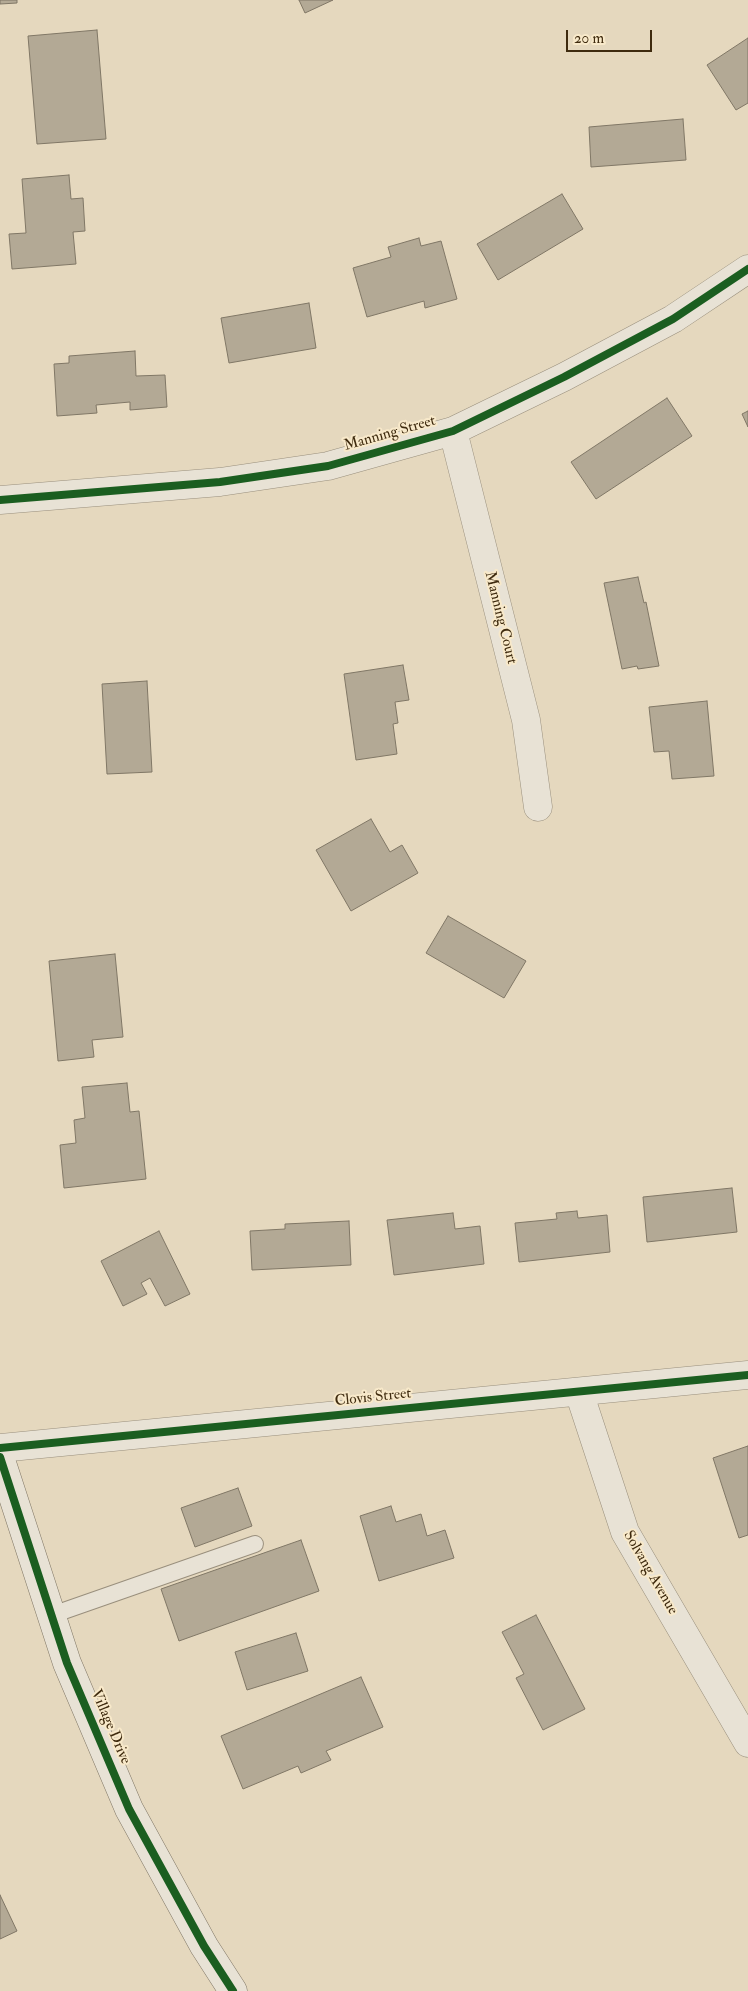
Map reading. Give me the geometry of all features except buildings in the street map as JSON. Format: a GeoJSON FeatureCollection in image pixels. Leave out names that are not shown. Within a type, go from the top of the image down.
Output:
{"type":"FeatureCollection","features":[{"type":"Feature","properties":{"kind":"street","name":"Manning Street"},"geometry":{"type":"LineString","coordinates":[[0,500],[230,481],[328,466],[453,431],[564,377],[673,319],[748,269]]}},
{"type":"Feature","properties":{"kind":"street","name":"Manning Court"},"geometry":{"type":"LineString","coordinates":[[453,431],[526,720],[538,807]]}},
{"type":"Feature","properties":{"kind":"street","name":"Clovis Street"},"geometry":{"type":"LineString","coordinates":[[0,1448],[748,1375]]}},
{"type":"Feature","properties":{"kind":"street","name":"Solvang Avenue"},"geometry":{"type":"LineString","coordinates":[[579,1392],[625,1532],[748,1742]]}},
{"type":"Feature","properties":{"kind":"street","name":"Village Drive"},"geometry":{"type":"LineString","coordinates":[[0,1457],[67,1663],[130,1809],[204,1946],[233,1991]]}},
{"type":"Feature","properties":{"kind":"lane"},"geometry":{"type":"LineString","coordinates":[[52,1615],[255,1544]]}},
{"type":"Feature","properties":{"kind":"cycle path"},"geometry":{"type":"LineString","coordinates":[[0,500],[220,482],[328,466],[453,431],[564,377],[673,319],[748,269]]}},
{"type":"Feature","properties":{"kind":"cycle path"},"geometry":{"type":"LineString","coordinates":[[0,1448],[748,1375]]}},
{"type":"Feature","properties":{"kind":"cycle path"},"geometry":{"type":"LineString","coordinates":[[0,1457],[67,1663],[129,1809],[204,1946],[233,1991]]}}]}
